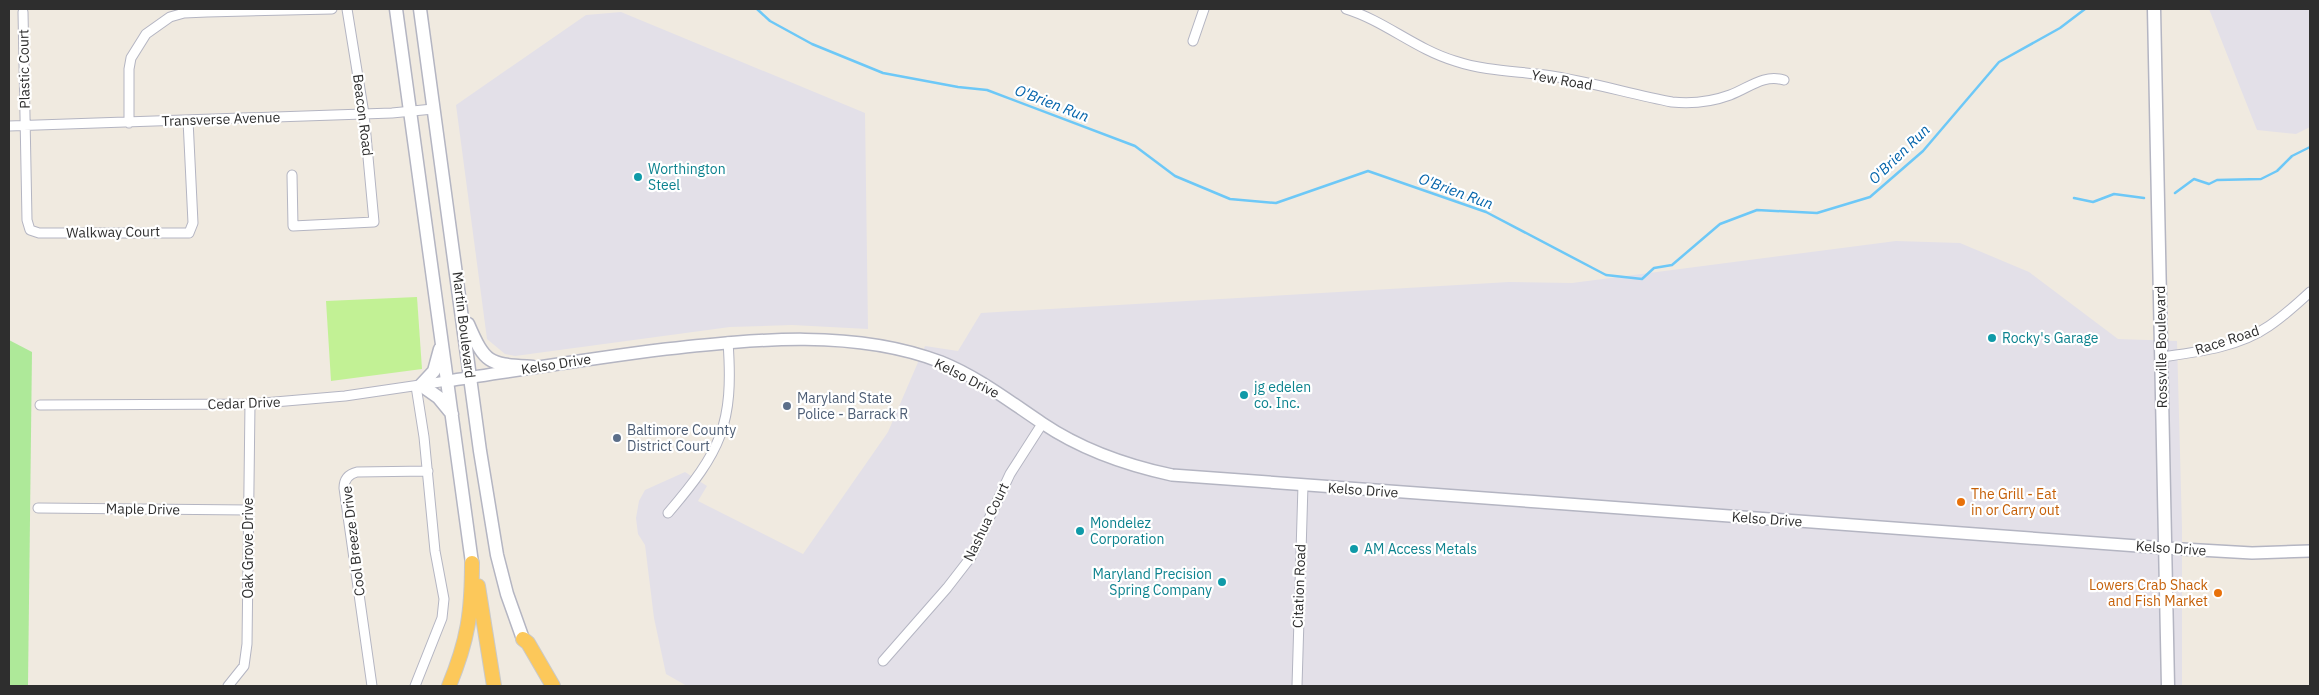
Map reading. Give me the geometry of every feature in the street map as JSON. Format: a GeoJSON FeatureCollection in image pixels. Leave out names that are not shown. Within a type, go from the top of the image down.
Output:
{"type":"FeatureCollection","features":[{"type":"Feature","properties":{"kind":"highway"},"geometry":{"type":"LineString","coordinates":[[449,686],[467,636],[472,600],[472,563]]}},
{"type":"Feature","properties":{"kind":"highway"},"geometry":{"type":"LineString","coordinates":[[472,563],[477,580],[494,686]]}},
{"type":"Feature","properties":{"kind":"highway"},"geometry":{"type":"LineString","coordinates":[[523,639],[546,686]]}},
{"type":"Feature","properties":{"kind":"highway"},"geometry":{"type":"LineString","coordinates":[[523,639],[528,644],[553,686]]}},
{"type":"Feature","properties":{"kind":"main road","name":"Martin Boulevard"},"geometry":{"type":"LineString","coordinates":[[396,9],[472,563]]}},
{"type":"Feature","properties":{"kind":"main road","name":"Martin Boulevard"},"geometry":{"type":"LineString","coordinates":[[420,9],[470,378],[497,555],[507,594],[523,639]]}},
{"type":"Feature","properties":{"kind":"main road","name":"Rossville Boulevard"},"geometry":{"type":"LineString","coordinates":[[2154,9],[2168,686]]}},
{"type":"Feature","properties":{"kind":"main road"},"geometry":{"type":"LineString","coordinates":[[462,310],[477,345],[487,359],[501,365],[533,368]]}},
{"type":"Feature","properties":{"kind":"main road"},"geometry":{"type":"LineString","coordinates":[[442,341],[440,356],[434,371],[418,386],[438,397],[452,414]]}},
{"type":"Feature","properties":{"kind":"street"},"geometry":{"type":"LineString","coordinates":[[129,123],[129,69],[131,58],[146,34],[170,17],[200,12],[332,9]]}},
{"type":"Feature","properties":{"kind":"street","name":"Beacon Road"},"geometry":{"type":"LineString","coordinates":[[292,175],[293,226],[374,222],[364,114],[347,9]]}},
{"type":"Feature","properties":{"kind":"street"},"geometry":{"type":"LineString","coordinates":[[1193,41],[1204,9]]}},
{"type":"Feature","properties":{"kind":"street","name":"Yew Road"},"geometry":{"type":"LineString","coordinates":[[1346,9],[1371,19],[1422,48],[1455,61],[1503,72],[1566,79],[1672,102],[1706,102],[1730,95],[1766,78],[1784,80]]}},
{"type":"Feature","properties":{"kind":"street","name":"Plastic Court"},"geometry":{"type":"LineString","coordinates":[[23,12],[25,126]]}},
{"type":"Feature","properties":{"kind":"street","name":"Transverse Avenue"},"geometry":{"type":"LineString","coordinates":[[9,126],[364,114],[433,109]]}},
{"type":"Feature","properties":{"kind":"street","name":"Walkway Court"},"geometry":{"type":"LineString","coordinates":[[25,126],[27,220],[30,230],[40,233],[189,232],[193,223],[188,120]]}},
{"type":"Feature","properties":{"kind":"street","name":"Race Road"},"geometry":{"type":"LineString","coordinates":[[2162,357],[2204,350],[2254,335],[2269,326],[2310,292]]}},
{"type":"Feature","properties":{"kind":"street","name":"Kelso Drive"},"geometry":{"type":"LineString","coordinates":[[447,381],[582,359],[728,342],[830,340],[858,343],[941,362],[978,380],[1042,424],[1089,450],[1146,470],[1201,478],[2165,548],[2252,553],[2310,551]]}},
{"type":"Feature","properties":{"kind":"street"},"geometry":{"type":"LineString","coordinates":[[668,513],[692,485],[709,461],[724,428],[730,387],[728,342]]}},
{"type":"Feature","properties":{"kind":"street","name":"Cedar Drive"},"geometry":{"type":"LineString","coordinates":[[40,405],[250,404],[345,396],[447,381]]}},
{"type":"Feature","properties":{"kind":"street"},"geometry":{"type":"LineString","coordinates":[[415,686],[444,609],[442,583],[431,520],[428,471],[418,386]]}},
{"type":"Feature","properties":{"kind":"street","name":"Oak Grove Drive"},"geometry":{"type":"LineString","coordinates":[[228,686],[240,672],[246,658],[250,404]]}},
{"type":"Feature","properties":{"kind":"street","name":"Nashua Court"},"geometry":{"type":"LineString","coordinates":[[884,661],[971,557],[1010,474],[1042,424]]}},
{"type":"Feature","properties":{"kind":"street","name":"Cool Breeze Drive"},"geometry":{"type":"LineString","coordinates":[[372,686],[344,484],[349,476],[357,472],[428,471]]}},
{"type":"Feature","properties":{"kind":"street","name":"Citation Road"},"geometry":{"type":"LineString","coordinates":[[1297,686],[1303,485]]}},
{"type":"Feature","properties":{"kind":"street","name":"Maple Drive"},"geometry":{"type":"LineString","coordinates":[[38,508],[248,510]]}},
{"type":"Feature","properties":{"kind":"shaded area"},"geometry":{"type":"Polygon","coordinates":[[[2209,9],[2310,9],[2310,127],[2296,134],[2257,130],[2209,9]]]}},
{"type":"Feature","properties":{"kind":"shaded area"},"geometry":{"type":"Polygon","coordinates":[[[621,12],[865,113],[868,329],[792,325],[730,327],[515,356],[505,354],[487,339],[456,105],[586,15],[621,12]]]}},
{"type":"Feature","properties":{"kind":"shaded area"},"geometry":{"type":"Polygon","coordinates":[[[1896,241],[1960,243],[2029,272],[2118,339],[2177,341],[2182,527],[2182,686],[687,686],[666,674],[654,618],[645,545],[638,534],[636,518],[639,501],[645,490],[685,472],[707,486],[698,501],[803,554],[888,432],[925,346],[958,351],[981,313],[1509,282],[1572,283],[1896,241]]]}},
{"type":"Feature","properties":{"kind":"green space"},"geometry":{"type":"Polygon","coordinates":[[[417,297],[422,369],[331,381],[326,301],[417,297]]]}},
{"type":"Feature","properties":{"kind":"green space"},"geometry":{"type":"Polygon","coordinates":[[[9,340],[32,352],[28,686],[9,686],[9,340]]]}},
{"type":"Feature","properties":{"kind":"waterway","name":"O'Brien Run"},"geometry":{"type":"LineString","coordinates":[[757,9],[770,21],[812,44],[883,73],[958,87],[987,90],[1135,146],[1175,176],[1230,199],[1276,203],[1368,171],[1486,212],[1606,275],[1642,279],[1654,268],[1672,265],[1720,224],[1757,210],[1817,213],[1870,197],[1923,151],[1999,62],[2060,28],[2085,9]]}},
{"type":"Feature","properties":{"kind":"waterway"},"geometry":{"type":"LineString","coordinates":[[2175,193],[2194,179],[2209,184],[2217,180],[2261,179],[2277,171],[2292,156],[2310,147]]}},
{"type":"Feature","properties":{"kind":"waterway"},"geometry":{"type":"LineString","coordinates":[[2074,198],[2093,202],[2114,194],[2144,198]]}},
{"type":"Feature","properties":{"kind":"place","name":"Worthington Steel"},"geometry":{"type":"Point","coordinates":[638,177]}},
{"type":"Feature","properties":{"kind":"place","name":"Rocky's Garage"},"geometry":{"type":"Point","coordinates":[1992,338]}},
{"type":"Feature","properties":{"kind":"place","name":"jg edelen co. Inc."},"geometry":{"type":"Point","coordinates":[1244,395]}},
{"type":"Feature","properties":{"kind":"place","name":"Maryland State Police - Barrack R"},"geometry":{"type":"Point","coordinates":[787,406]}},
{"type":"Feature","properties":{"kind":"place","name":"Baltimore County District Court"},"geometry":{"type":"Point","coordinates":[617,438]}},
{"type":"Feature","properties":{"kind":"place","name":"The Grill - Eat in or Carry out"},"geometry":{"type":"Point","coordinates":[1961,502]}},
{"type":"Feature","properties":{"kind":"place","name":"Mondelez Corporation"},"geometry":{"type":"Point","coordinates":[1080,531]}},
{"type":"Feature","properties":{"kind":"place","name":"AM Access Metals"},"geometry":{"type":"Point","coordinates":[1354,549]}},
{"type":"Feature","properties":{"kind":"place","name":"Maryland Precision Spring Company"},"geometry":{"type":"Point","coordinates":[1222,582]}},
{"type":"Feature","properties":{"kind":"place","name":"Lowers Crab Shack and Fish Market"},"geometry":{"type":"Point","coordinates":[2218,593]}}]}
